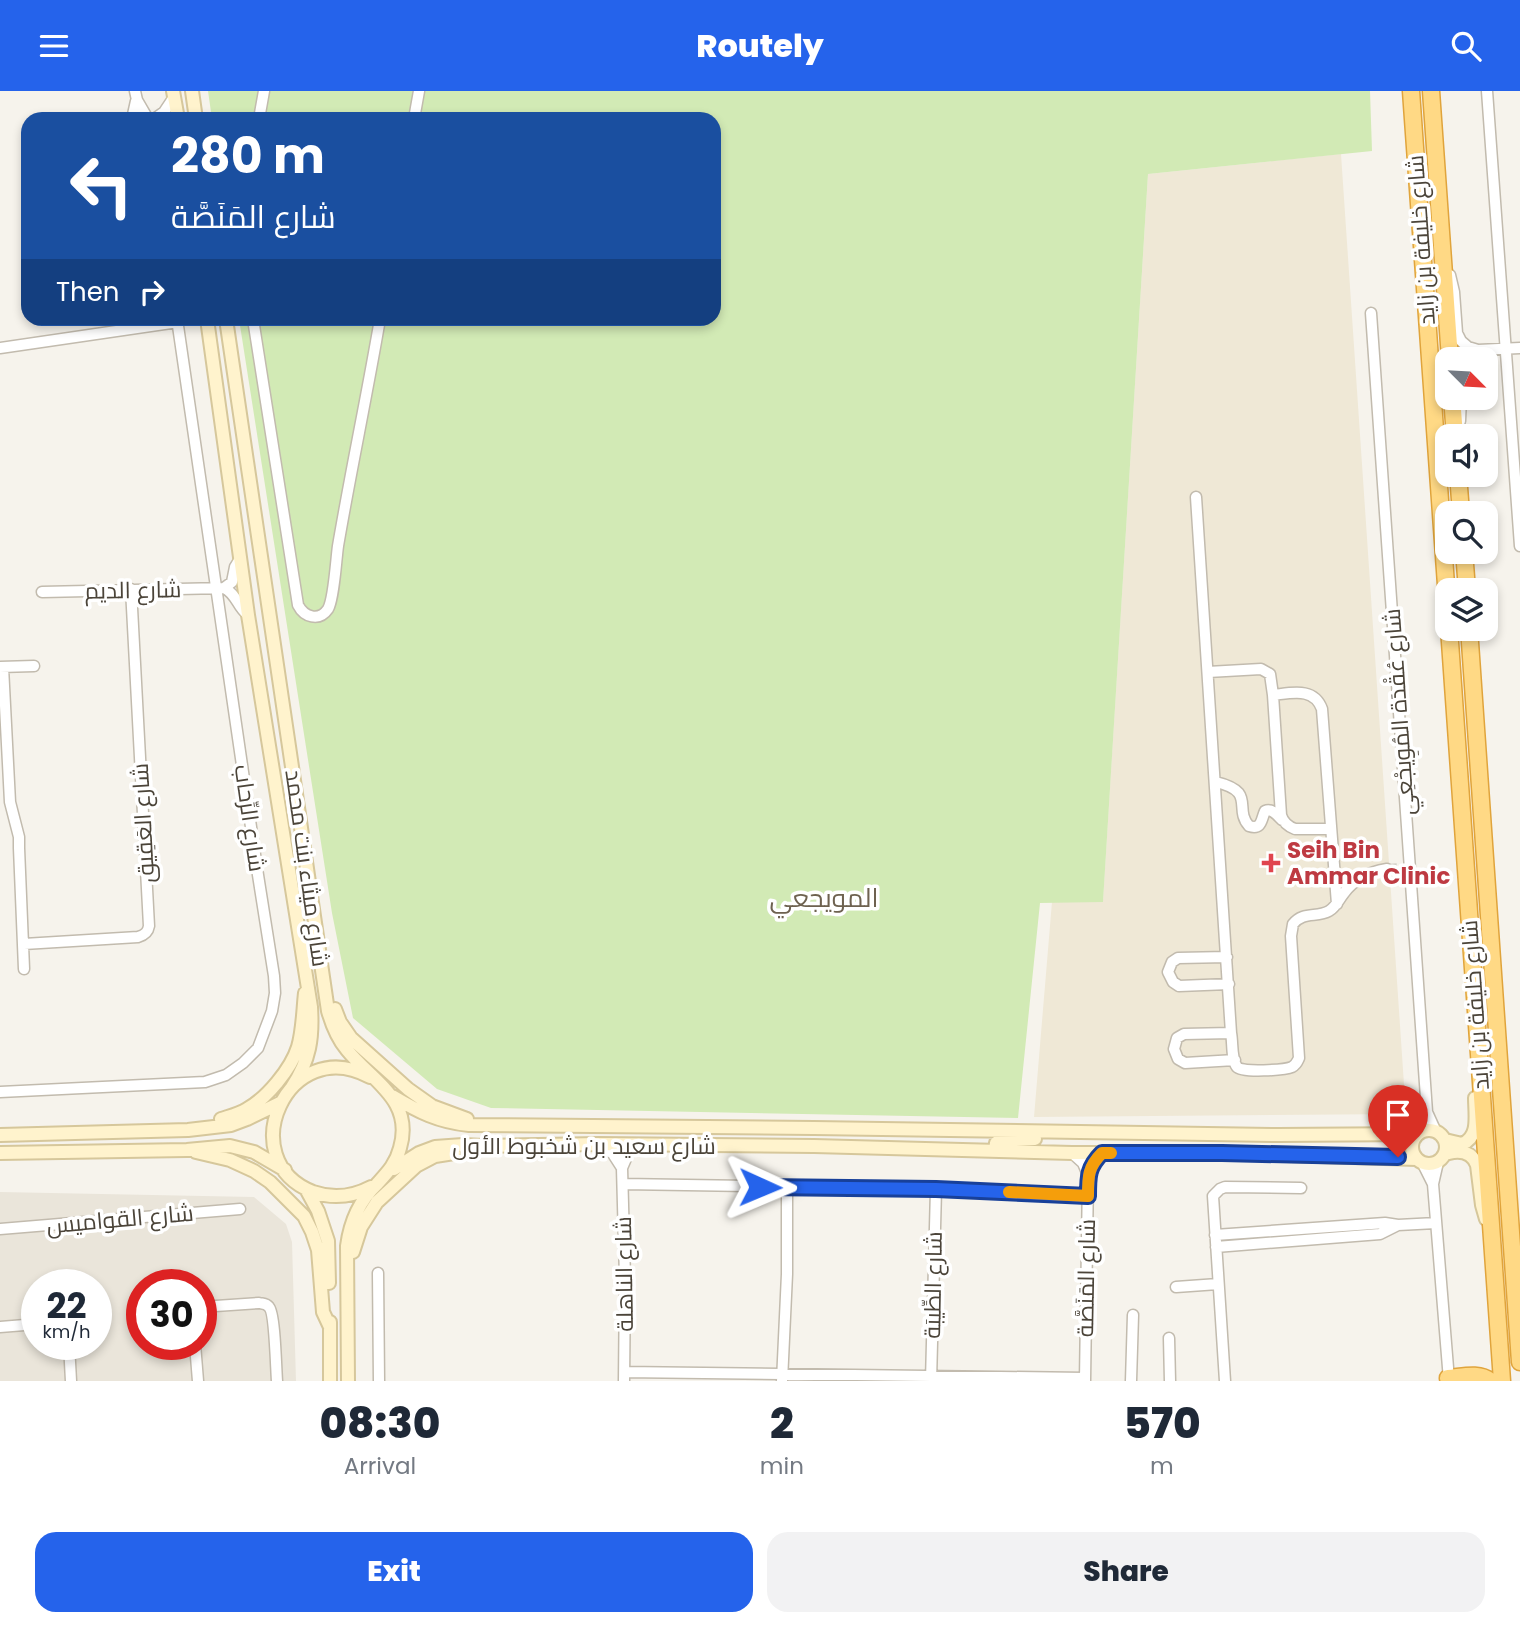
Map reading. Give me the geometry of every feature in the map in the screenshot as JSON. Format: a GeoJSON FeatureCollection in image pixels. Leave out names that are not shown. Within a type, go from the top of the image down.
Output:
{"type":"FeatureCollection","features":[{"type":"Feature","properties":{"kind":"highway","name":"شارع خليفة بن زايد"},"geometry":{"type":"LineString","coordinates":[[1411,91],[1446,578]]}},
{"type":"Feature","properties":{"kind":"highway","name":"شارع خليفة بن زايد"},"geometry":{"type":"LineString","coordinates":[[1431,91],[1449,347]]}},
{"type":"Feature","properties":{"kind":"highway","name":"شارع خليفة بن زايد"},"geometry":{"type":"LineString","coordinates":[[1450,641],[1502,1381]]}},
{"type":"Feature","properties":{"kind":"highway","name":"شارع خليفة بن زايد"},"geometry":{"type":"LineString","coordinates":[[1470,641],[1520,1362]]}},
{"type":"Feature","properties":{"kind":"highway"},"geometry":{"type":"LineString","coordinates":[[1449,1379],[1483,1376],[1490,1381]]}},
{"type":"Feature","properties":{"kind":"main road"},"geometry":{"type":"LineString","coordinates":[[192,91],[195,112]]}},
{"type":"Feature","properties":{"kind":"main road"},"geometry":{"type":"LineString","coordinates":[[174,94],[177,112]]}},
{"type":"Feature","properties":{"kind":"main road","name":"شارع ميثاء بنت محمد"},"geometry":{"type":"LineString","coordinates":[[208,326],[248,615],[311,1007],[310,1044],[305,1065],[292,1087]]}},
{"type":"Feature","properties":{"kind":"main road","name":"شارع ميثاء بنت محمد"},"geometry":{"type":"LineString","coordinates":[[227,326],[328,1011],[334,1031],[345,1048],[391,1095],[401,1118],[402,1135],[396,1160],[359,1207],[349,1233],[348,1381]]}},
{"type":"Feature","properties":{"kind":"main road"},"geometry":{"type":"LineString","coordinates":[[188,1130],[244,1111],[262,1098],[280,1078],[298,1047],[306,975]]}},
{"type":"Feature","properties":{"kind":"main road"},"geometry":{"type":"LineString","coordinates":[[323,975],[340,1023],[357,1045],[419,1098],[445,1112],[484,1125]]}},
{"type":"Feature","properties":{"kind":"main road"},"geometry":{"type":"LineString","coordinates":[[1478,1042],[1474,1062],[1475,1124],[1471,1139],[1462,1144],[1427,1130],[1420,1133],[1412,1146],[1413,1153],[1428,1165],[1462,1151],[1472,1156],[1477,1165],[1482,1205],[1492,1230]]}},
{"type":"Feature","properties":{"kind":"main road"},"geometry":{"type":"LineString","coordinates":[[376,1080],[360,1071],[342,1067],[307,1075],[292,1087],[280,1103],[275,1115],[273,1139],[285,1170],[306,1189],[323,1196],[342,1197],[360,1193],[376,1184]]}},
{"type":"Feature","properties":{"kind":"main road","name":"شارع سعيد بن شخبوط الأول"},"geometry":{"type":"LineString","coordinates":[[391,1095],[434,1118],[457,1124],[484,1125],[1278,1135],[1420,1133]]}},
{"type":"Feature","properties":{"kind":"main road"},"geometry":{"type":"LineString","coordinates":[[0,1135],[188,1130],[231,1125],[280,1103]]}},
{"type":"Feature","properties":{"kind":"main road"},"geometry":{"type":"LineString","coordinates":[[995,1151],[1000,1140],[1052,1139],[1069,1132]]}},
{"type":"Feature","properties":{"kind":"main road"},"geometry":{"type":"LineString","coordinates":[[1222,1153],[1237,1146],[1274,1146],[1279,1140],[1278,1135]]}},
{"type":"Feature","properties":{"kind":"main road"},"geometry":{"type":"LineString","coordinates":[[1440,1136],[1446,1149],[1441,1158]]}},
{"type":"Feature","properties":{"kind":"main road","name":"شارع سعيد بن شخبوط الأول"},"geometry":{"type":"LineString","coordinates":[[388,1173],[419,1153],[435,1147],[463,1145],[814,1146],[1072,1153],[1222,1153],[1420,1161]]}},
{"type":"Feature","properties":{"kind":"main road"},"geometry":{"type":"LineString","coordinates":[[0,1153],[187,1150],[218,1146],[242,1148],[285,1170]]}},
{"type":"Feature","properties":{"kind":"main road"},"geometry":{"type":"LineString","coordinates":[[348,1315],[353,1296],[353,1255],[356,1240],[368,1213],[408,1173],[425,1161],[484,1146]]}},
{"type":"Feature","properties":{"kind":"main road"},"geometry":{"type":"LineString","coordinates":[[187,1150],[230,1160],[254,1171],[270,1182],[304,1216],[318,1250],[323,1312],[330,1327]]}},
{"type":"Feature","properties":{"kind":"main road"},"geometry":{"type":"LineString","coordinates":[[306,1189],[318,1211],[328,1241],[330,1381]]}},
{"type":"Feature","properties":{"kind":"street"},"geometry":{"type":"LineString","coordinates":[[260,112],[264,91]]}},
{"type":"Feature","properties":{"kind":"street"},"geometry":{"type":"LineString","coordinates":[[415,112],[419,91]]}},
{"type":"Feature","properties":{"kind":"street"},"geometry":{"type":"LineString","coordinates":[[1487,91],[1520,546]]}},
{"type":"Feature","properties":{"kind":"street"},"geometry":{"type":"LineString","coordinates":[[164,112],[174,94]]}},
{"type":"Feature","properties":{"kind":"street"},"geometry":{"type":"LineString","coordinates":[[136,96],[144,112]]}},
{"type":"Feature","properties":{"kind":"street"},"geometry":{"type":"LineString","coordinates":[[1442,252],[1452,281],[1458,337],[1471,347]]}},
{"type":"Feature","properties":{"kind":"street","name":"شارع عُقْدَة المُوِيجْعِي"},"geometry":{"type":"LineString","coordinates":[[1371,313],[1405,867],[1427,1112],[1440,1136]]}},
{"type":"Feature","properties":{"kind":"street"},"geometry":{"type":"LineString","coordinates":[[0,348],[140,326]]}},
{"type":"Feature","properties":{"kind":"street","name":"شارع الرِّحاب"},"geometry":{"type":"LineString","coordinates":[[0,1093],[205,1082],[226,1075],[258,1048],[272,1011],[274,976],[258,875],[221,588],[179,326]]}},
{"type":"Feature","properties":{"kind":"street"},"geometry":{"type":"LineString","coordinates":[[254,326],[298,605],[304,614],[315,617],[323,614],[330,605],[338,546],[379,326]]}},
{"type":"Feature","properties":{"kind":"street"},"geometry":{"type":"LineString","coordinates":[[1498,349],[1520,348]]}},
{"type":"Feature","properties":{"kind":"street"},"geometry":{"type":"LineString","coordinates":[[1196,497],[1231,1033],[1238,1067],[1245,1071],[1290,1068],[1297,1062],[1300,1053],[1291,930],[1293,924],[1302,916],[1326,912],[1337,904],[1345,891],[1360,877],[1387,869]]}},
{"type":"Feature","properties":{"kind":"street"},"geometry":{"type":"LineString","coordinates":[[221,588],[232,582],[235,566],[240,559]]}},
{"type":"Feature","properties":{"kind":"street"},"geometry":{"type":"LineString","coordinates":[[221,588],[234,594],[242,610],[248,615]]}},
{"type":"Feature","properties":{"kind":"street","name":"شارع الديم"},"geometry":{"type":"LineString","coordinates":[[42,592],[221,588]]}},
{"type":"Feature","properties":{"kind":"street","name":"شارع العَقِيق"},"geometry":{"type":"LineString","coordinates":[[24,944],[138,937],[148,930],[131,589]]}},
{"type":"Feature","properties":{"kind":"street"},"geometry":{"type":"LineString","coordinates":[[24,969],[19,837],[10,802],[1,667],[34,666]]}},
{"type":"Feature","properties":{"kind":"street"},"geometry":{"type":"LineString","coordinates":[[1208,672],[1261,669],[1270,674],[1282,820]]}},
{"type":"Feature","properties":{"kind":"street"},"geometry":{"type":"LineString","coordinates":[[1273,695],[1306,693],[1321,703],[1337,904]]}},
{"type":"Feature","properties":{"kind":"street"},"geometry":{"type":"LineString","coordinates":[[1216,782],[1232,787],[1237,792],[1243,804],[1244,820],[1249,826],[1259,825],[1268,810],[1295,829],[1330,829]]}},
{"type":"Feature","properties":{"kind":"street"},"geometry":{"type":"LineString","coordinates":[[1227,957],[1178,958],[1172,962],[1168,972],[1173,982],[1179,986],[1229,984]]}},
{"type":"Feature","properties":{"kind":"street"},"geometry":{"type":"LineString","coordinates":[[1231,1033],[1184,1034],[1177,1038],[1174,1049],[1176,1056],[1185,1063],[1235,1060]]}},
{"type":"Feature","properties":{"kind":"street","name":"شارع عُقْدَة المُوِيجْعِي"},"geometry":{"type":"LineString","coordinates":[[1420,1133],[1427,1112]]}},
{"type":"Feature","properties":{"kind":"street"},"geometry":{"type":"LineString","coordinates":[[599,1144],[613,1154],[622,1168]]}},
{"type":"Feature","properties":{"kind":"street"},"geometry":{"type":"LineString","coordinates":[[622,1168],[628,1154],[640,1144]]}},
{"type":"Feature","properties":{"kind":"street"},"geometry":{"type":"LineString","coordinates":[[1072,1153],[1083,1163],[1088,1175]]}},
{"type":"Feature","properties":{"kind":"street"},"geometry":{"type":"LineString","coordinates":[[1088,1175],[1102,1153]]}},
{"type":"Feature","properties":{"kind":"street"},"geometry":{"type":"LineString","coordinates":[[1441,1158],[1433,1184],[1449,1379]]}},
{"type":"Feature","properties":{"kind":"street"},"geometry":{"type":"LineString","coordinates":[[1420,1161],[1433,1184]]}},
{"type":"Feature","properties":{"kind":"street","name":"شارع الناهلة"},"geometry":{"type":"LineString","coordinates":[[622,1168],[624,1376]]}},
{"type":"Feature","properties":{"kind":"street","name":"شارع المَنَصَّة"},"geometry":{"type":"LineString","coordinates":[[1085,1380],[1088,1175]]}},
{"type":"Feature","properties":{"kind":"street"},"geometry":{"type":"LineString","coordinates":[[623,1184],[936,1189],[1088,1196]]}},
{"type":"Feature","properties":{"kind":"street"},"geometry":{"type":"LineString","coordinates":[[1225,1381],[1212,1202],[1215,1192],[1225,1187],[1301,1188]]}},
{"type":"Feature","properties":{"kind":"street"},"geometry":{"type":"LineString","coordinates":[[782,1378],[787,1274],[787,1188]]}},
{"type":"Feature","properties":{"kind":"street","name":"شارع الطِّيبَة"},"geometry":{"type":"LineString","coordinates":[[931,1378],[936,1189]]}},
{"type":"Feature","properties":{"kind":"street","name":"شارع القواميس"},"geometry":{"type":"LineString","coordinates":[[0,1229],[240,1209]]}},
{"type":"Feature","properties":{"kind":"street"},"geometry":{"type":"LineString","coordinates":[[1215,1235],[1385,1223],[1436,1223]]}},
{"type":"Feature","properties":{"kind":"street"},"geometry":{"type":"LineString","coordinates":[[1216,1247],[1380,1234],[1398,1225]]}},
{"type":"Feature","properties":{"kind":"street"},"geometry":{"type":"LineString","coordinates":[[378,1273],[379,1381]]}},
{"type":"Feature","properties":{"kind":"street"},"geometry":{"type":"LineString","coordinates":[[1176,1287],[1218,1284]]}},
{"type":"Feature","properties":{"kind":"street"},"geometry":{"type":"LineString","coordinates":[[217,1306],[263,1303],[272,1311],[277,1381]]}},
{"type":"Feature","properties":{"kind":"street"},"geometry":{"type":"LineString","coordinates":[[1131,1381],[1133,1315]]}},
{"type":"Feature","properties":{"kind":"street"},"geometry":{"type":"LineString","coordinates":[[0,1327],[21,1325]]}},
{"type":"Feature","properties":{"kind":"street"},"geometry":{"type":"LineString","coordinates":[[1169,1338],[1170,1381]]}},
{"type":"Feature","properties":{"kind":"street"},"geometry":{"type":"LineString","coordinates":[[70,1360],[71,1381]]}},
{"type":"Feature","properties":{"kind":"street"},"geometry":{"type":"LineString","coordinates":[[196,1360],[198,1381]]}},
{"type":"Feature","properties":{"kind":"street"},"geometry":{"type":"LineString","coordinates":[[624,1376],[1085,1380]]}},
{"type":"Feature","properties":{"kind":"shaded area"},"geometry":{"type":"Polygon","coordinates":[[[1341,154],[1406,1114],[1034,1117],[1052,902],[1103,901],[1148,174],[1341,154]]]}},
{"type":"Feature","properties":{"kind":"shaded area"},"geometry":{"type":"Polygon","coordinates":[[[0,1192],[254,1197],[286,1224],[292,1242],[296,1381],[0,1381],[0,1192]]]}},
{"type":"Feature","properties":{"kind":"green space"},"geometry":{"type":"Polygon","coordinates":[[[208,91],[1370,91],[1372,151],[1148,174],[1103,902],[1040,903],[1018,1118],[491,1108],[437,1089],[353,1018],[332,913],[240,326],[721,326],[721,112],[211,112],[208,91]]]}},
{"type":"Feature","properties":{"kind":"tunnel"},"geometry":{"type":"LineString","coordinates":[[1387,869],[1401,868]]}},
{"type":"Feature","properties":{"kind":"slow traffic"},"geometry":{"type":"LineString","coordinates":[[1009,1192],[1088,1196],[1090,1169],[1102,1153],[1111,1153]]}},
{"type":"Feature","properties":{"kind":"place","name":"Seih Bin Ammar Clinic"},"geometry":{"type":"Point","coordinates":[1271,863]}},
{"type":"Feature","properties":{"kind":"district","name":"المويجعي"},"geometry":{"type":"Point","coordinates":[824,898]}},
{"type":"Feature","properties":{"kind":"route"},"geometry":{"type":"LineString","coordinates":[[760,1187],[936,1189],[1088,1196],[1088,1175],[1102,1153],[1398,1157]]}}]}
